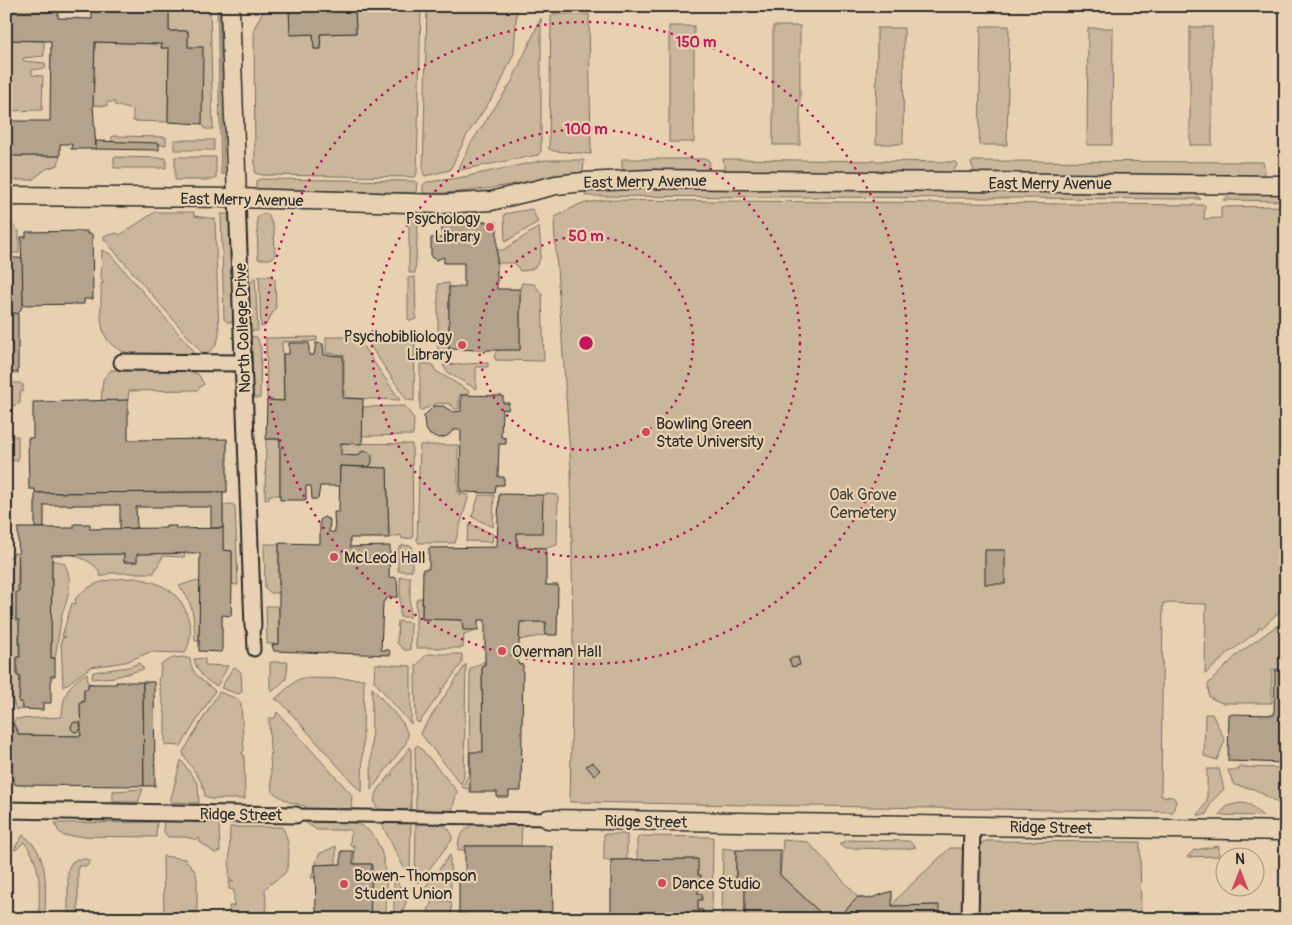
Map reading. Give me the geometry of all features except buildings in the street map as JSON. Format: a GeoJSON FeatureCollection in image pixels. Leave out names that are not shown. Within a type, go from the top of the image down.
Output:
{"type":"FeatureCollection","features":[{"type":"Feature","properties":{"kind":"street","name":"North College Drive"},"geometry":{"type":"LineString","coordinates":[[230,6],[254,650]]}},
{"type":"Feature","properties":{"kind":"street","name":"East Merry Avenue"},"geometry":{"type":"LineString","coordinates":[[6,196],[237,198],[442,204],[491,201],[574,183],[640,180],[1286,185]]}},
{"type":"Feature","properties":{"kind":"street"},"geometry":{"type":"LineString","coordinates":[[122,362],[243,363]]}},
{"type":"Feature","properties":{"kind":"street","name":"Ridge Street"},"geometry":{"type":"LineString","coordinates":[[6,810],[1286,831]]}},
{"type":"Feature","properties":{"kind":"street"},"geometry":{"type":"LineString","coordinates":[[970,919],[972,826]]}},
{"type":"Feature","properties":{"kind":"green space"},"geometry":{"type":"Polygon","coordinates":[[[94,6],[210,6],[213,129],[205,129],[202,124],[188,47],[188,31],[169,31],[169,9],[94,8],[94,6]]]}},
{"type":"Feature","properties":{"kind":"green space"},"geometry":{"type":"Polygon","coordinates":[[[217,6],[219,6],[224,175],[221,173],[217,6]]]}},
{"type":"Feature","properties":{"kind":"green space"},"geometry":{"type":"Polygon","coordinates":[[[266,6],[289,6],[290,35],[313,34],[314,49],[321,49],[320,34],[356,33],[355,6],[421,6],[417,173],[415,177],[262,175],[255,173],[254,28],[266,6]]]}},
{"type":"Feature","properties":{"kind":"green space"},"geometry":{"type":"Polygon","coordinates":[[[427,6],[517,6],[514,53],[498,89],[467,135],[450,170],[425,176],[423,172],[427,6]]]}},
{"type":"Feature","properties":{"kind":"green space"},"geometry":{"type":"Polygon","coordinates":[[[692,6],[1091,6],[700,8],[692,6]]]}},
{"type":"Feature","properties":{"kind":"green space"},"geometry":{"type":"Polygon","coordinates":[[[555,14],[589,14],[591,154],[549,149],[551,16],[555,14]]]}},
{"type":"Feature","properties":{"kind":"green space"},"geometry":{"type":"Polygon","coordinates":[[[541,18],[541,151],[538,155],[460,170],[459,168],[471,143],[511,83],[541,18]]]}},
{"type":"Feature","properties":{"kind":"green space"},"geometry":{"type":"Polygon","coordinates":[[[669,26],[694,26],[694,142],[669,142],[669,26]]]}},
{"type":"Feature","properties":{"kind":"green space"},"geometry":{"type":"Polygon","coordinates":[[[773,26],[800,26],[800,145],[773,145],[773,26]]]}},
{"type":"Feature","properties":{"kind":"green space"},"geometry":{"type":"Polygon","coordinates":[[[981,26],[1009,26],[1007,145],[979,145],[981,26]]]}},
{"type":"Feature","properties":{"kind":"green space"},"geometry":{"type":"Polygon","coordinates":[[[1190,27],[1212,27],[1212,145],[1190,145],[1190,27]]]}},
{"type":"Feature","properties":{"kind":"green space"},"geometry":{"type":"Polygon","coordinates":[[[877,28],[904,28],[903,144],[876,144],[877,28]]]}},
{"type":"Feature","properties":{"kind":"green space"},"geometry":{"type":"Polygon","coordinates":[[[1088,28],[1113,28],[1112,145],[1087,145],[1088,28]]]}},
{"type":"Feature","properties":{"kind":"green space"},"geometry":{"type":"Polygon","coordinates":[[[6,40],[44,41],[44,56],[23,58],[24,61],[45,63],[46,68],[32,70],[32,75],[43,76],[42,110],[6,111],[6,40]]]}},
{"type":"Feature","properties":{"kind":"green space"},"geometry":{"type":"Polygon","coordinates":[[[95,42],[162,44],[162,48],[169,48],[168,122],[133,121],[133,110],[115,105],[115,102],[107,102],[107,106],[93,105],[95,42]]]}},
{"type":"Feature","properties":{"kind":"green space"},"geometry":{"type":"Polygon","coordinates":[[[112,136],[166,137],[166,145],[112,143],[112,136]]]}},
{"type":"Feature","properties":{"kind":"green space"},"geometry":{"type":"Polygon","coordinates":[[[174,140],[214,140],[214,150],[174,150],[174,140]]]}},
{"type":"Feature","properties":{"kind":"green space"},"geometry":{"type":"Polygon","coordinates":[[[6,156],[60,156],[58,165],[46,169],[32,180],[6,180],[6,156]]]}},
{"type":"Feature","properties":{"kind":"green space"},"geometry":{"type":"Polygon","coordinates":[[[114,157],[166,158],[166,168],[114,168],[114,157]]]}},
{"type":"Feature","properties":{"kind":"green space"},"geometry":{"type":"Polygon","coordinates":[[[175,157],[216,157],[216,178],[212,180],[175,180],[175,157]]]}},
{"type":"Feature","properties":{"kind":"green space"},"geometry":{"type":"Polygon","coordinates":[[[622,159],[707,159],[710,162],[707,169],[701,172],[628,172],[622,169],[622,159]]]}},
{"type":"Feature","properties":{"kind":"green space"},"geometry":{"type":"Polygon","coordinates":[[[723,159],[955,162],[957,164],[955,169],[948,174],[732,174],[726,170],[723,159]]]}},
{"type":"Feature","properties":{"kind":"green space"},"geometry":{"type":"Polygon","coordinates":[[[545,160],[584,160],[583,173],[464,192],[423,193],[423,185],[427,182],[458,178],[545,160]]]}},
{"type":"Feature","properties":{"kind":"green space"},"geometry":{"type":"Polygon","coordinates":[[[974,161],[1263,162],[1265,171],[1261,177],[982,176],[974,171],[971,163],[974,161]]]}},
{"type":"Feature","properties":{"kind":"green space"},"geometry":{"type":"Polygon","coordinates":[[[260,179],[414,181],[417,183],[416,193],[260,190],[256,187],[256,181],[260,179]]]}},
{"type":"Feature","properties":{"kind":"green space"},"geometry":{"type":"Polygon","coordinates":[[[586,188],[1192,192],[1201,199],[585,196],[586,188]]]}},
{"type":"Feature","properties":{"kind":"green space"},"geometry":{"type":"Polygon","coordinates":[[[1233,193],[1286,193],[1286,201],[1223,200],[1233,193]]]}},
{"type":"Feature","properties":{"kind":"green space","name":"Oak Grove Cemetery"},"geometry":{"type":"Polygon","coordinates":[[[603,200],[1205,205],[1204,219],[1221,218],[1221,207],[1286,206],[1286,605],[1262,628],[1259,627],[1258,631],[1228,652],[1226,656],[1205,674],[1206,604],[1163,603],[1161,796],[1173,797],[1176,801],[1173,812],[570,802],[573,648],[571,469],[554,225],[555,217],[580,204],[603,200]]]}},
{"type":"Feature","properties":{"kind":"green space"},"geometry":{"type":"Polygon","coordinates":[[[532,209],[538,222],[505,242],[504,214],[532,209]]]}},
{"type":"Feature","properties":{"kind":"green space"},"geometry":{"type":"Polygon","coordinates":[[[155,212],[194,212],[194,216],[215,219],[219,334],[214,347],[207,353],[203,354],[104,239],[104,236],[117,233],[120,235],[155,212]]]}},
{"type":"Feature","properties":{"kind":"green space"},"geometry":{"type":"Polygon","coordinates":[[[221,214],[230,214],[233,322],[227,322],[224,319],[221,214]]]}},
{"type":"Feature","properties":{"kind":"green space"},"geometry":{"type":"Polygon","coordinates":[[[261,214],[268,214],[274,229],[275,255],[271,259],[258,259],[257,218],[261,214]]]}},
{"type":"Feature","properties":{"kind":"green space"},"geometry":{"type":"Polygon","coordinates":[[[6,218],[19,231],[19,253],[6,253],[6,218]]]}},
{"type":"Feature","properties":{"kind":"green space"},"geometry":{"type":"Polygon","coordinates":[[[409,220],[418,224],[415,273],[409,273],[409,220]]]}},
{"type":"Feature","properties":{"kind":"green space"},"geometry":{"type":"Polygon","coordinates":[[[539,227],[541,250],[539,262],[535,267],[520,271],[515,263],[497,263],[497,250],[503,250],[539,227]]]}},
{"type":"Feature","properties":{"kind":"green space"},"geometry":{"type":"Polygon","coordinates":[[[102,250],[110,254],[193,350],[193,354],[141,355],[117,349],[108,341],[101,319],[101,283],[104,283],[101,279],[102,250]]]}},
{"type":"Feature","properties":{"kind":"green space"},"geometry":{"type":"Polygon","coordinates":[[[259,276],[271,276],[275,279],[276,307],[265,326],[261,327],[259,276]]]}},
{"type":"Feature","properties":{"kind":"green space"},"geometry":{"type":"Polygon","coordinates":[[[255,277],[258,331],[250,331],[249,285],[255,277]]]}},
{"type":"Feature","properties":{"kind":"green space"},"geometry":{"type":"Polygon","coordinates":[[[415,277],[416,319],[410,321],[408,319],[408,278],[415,277]]]}},
{"type":"Feature","properties":{"kind":"green space"},"geometry":{"type":"Polygon","coordinates":[[[449,283],[448,357],[438,356],[438,284],[449,283]]]}},
{"type":"Feature","properties":{"kind":"green space"},"geometry":{"type":"Polygon","coordinates":[[[522,283],[534,284],[542,294],[544,361],[496,360],[494,357],[497,350],[520,349],[520,289],[522,283]]]}},
{"type":"Feature","properties":{"kind":"green space"},"geometry":{"type":"Polygon","coordinates":[[[249,336],[257,337],[261,349],[260,398],[251,398],[249,336]]]}},
{"type":"Feature","properties":{"kind":"green space"},"geometry":{"type":"Polygon","coordinates":[[[317,337],[317,341],[282,342],[284,401],[267,400],[266,338],[317,337]]]}},
{"type":"Feature","properties":{"kind":"green space"},"geometry":{"type":"Polygon","coordinates":[[[326,337],[351,337],[360,342],[400,400],[347,398],[344,394],[344,355],[326,353],[326,337]]]}},
{"type":"Feature","properties":{"kind":"green space"},"geometry":{"type":"Polygon","coordinates":[[[364,337],[415,337],[414,401],[407,400],[364,337]]]}},
{"type":"Feature","properties":{"kind":"green space"},"geometry":{"type":"Polygon","coordinates":[[[488,363],[488,367],[476,367],[476,389],[447,372],[443,365],[488,363]]]}},
{"type":"Feature","properties":{"kind":"green space"},"geometry":{"type":"Polygon","coordinates":[[[420,364],[432,364],[436,371],[469,391],[469,394],[459,395],[459,409],[454,409],[450,404],[438,403],[420,411],[420,364]]]}},
{"type":"Feature","properties":{"kind":"green space"},"geometry":{"type":"Polygon","coordinates":[[[111,370],[186,370],[198,374],[204,384],[197,390],[129,391],[128,400],[101,401],[103,379],[111,370]]]}},
{"type":"Feature","properties":{"kind":"green space"},"geometry":{"type":"Polygon","coordinates":[[[6,383],[20,383],[24,386],[22,387],[24,391],[20,392],[20,403],[6,409],[6,383]]]}},
{"type":"Feature","properties":{"kind":"green space"},"geometry":{"type":"Polygon","coordinates":[[[405,406],[414,419],[413,435],[362,436],[363,407],[405,406]]]}},
{"type":"Feature","properties":{"kind":"green space"},"geometry":{"type":"Polygon","coordinates":[[[7,436],[18,436],[18,461],[6,460],[7,436]]]}},
{"type":"Feature","properties":{"kind":"green space"},"geometry":{"type":"Polygon","coordinates":[[[266,439],[280,439],[280,495],[269,495],[269,499],[265,499],[266,439]]]}},
{"type":"Feature","properties":{"kind":"green space"},"geometry":{"type":"Polygon","coordinates":[[[341,443],[412,444],[413,538],[402,539],[401,535],[389,538],[387,468],[340,466],[341,443]]]}},
{"type":"Feature","properties":{"kind":"green space"},"geometry":{"type":"Polygon","coordinates":[[[420,445],[458,445],[458,494],[469,495],[455,543],[419,543],[417,540],[420,445]]]}},
{"type":"Feature","properties":{"kind":"green space"},"geometry":{"type":"Polygon","coordinates":[[[479,495],[494,495],[493,527],[472,517],[479,495]]]}},
{"type":"Feature","properties":{"kind":"green space"},"geometry":{"type":"Polygon","coordinates":[[[543,495],[558,495],[557,545],[546,548],[517,547],[517,533],[543,495]]]}},
{"type":"Feature","properties":{"kind":"green space"},"geometry":{"type":"Polygon","coordinates":[[[232,504],[235,506],[238,585],[232,584],[232,551],[223,550],[223,505],[232,504]]]}},
{"type":"Feature","properties":{"kind":"green space"},"geometry":{"type":"Polygon","coordinates":[[[470,524],[493,534],[492,542],[466,541],[470,524]]]}},
{"type":"Feature","properties":{"kind":"green space"},"geometry":{"type":"Polygon","coordinates":[[[264,544],[279,544],[279,593],[271,593],[265,588],[264,544]]]}},
{"type":"Feature","properties":{"kind":"green space"},"geometry":{"type":"Polygon","coordinates":[[[403,545],[412,546],[412,571],[398,571],[398,549],[403,545]]]}},
{"type":"Feature","properties":{"kind":"green space"},"geometry":{"type":"Polygon","coordinates":[[[13,553],[19,553],[16,619],[19,620],[17,675],[20,676],[19,702],[22,702],[22,709],[16,710],[8,686],[10,682],[7,679],[6,557],[13,556],[13,553]]]}},
{"type":"Feature","properties":{"kind":"green space"},"geometry":{"type":"Polygon","coordinates":[[[185,553],[184,557],[163,556],[154,573],[110,573],[101,577],[94,565],[87,560],[73,555],[124,554],[124,562],[136,562],[137,554],[185,553]]]}},
{"type":"Feature","properties":{"kind":"green space"},"geometry":{"type":"Polygon","coordinates":[[[52,560],[64,563],[69,576],[68,595],[62,614],[55,658],[51,658],[52,560]]]}},
{"type":"Feature","properties":{"kind":"green space"},"geometry":{"type":"Polygon","coordinates":[[[400,577],[410,577],[410,617],[400,617],[400,577]]]}},
{"type":"Feature","properties":{"kind":"green space"},"geometry":{"type":"Polygon","coordinates":[[[135,578],[153,582],[169,590],[180,601],[185,609],[190,627],[190,640],[185,653],[150,652],[126,662],[91,667],[63,687],[61,642],[62,638],[66,637],[62,636],[72,603],[76,604],[75,599],[95,584],[110,580],[135,578]]]}},
{"type":"Feature","properties":{"kind":"green space"},"geometry":{"type":"Polygon","coordinates":[[[194,581],[200,582],[199,641],[195,641],[193,618],[188,599],[179,586],[194,581]]]}},
{"type":"Feature","properties":{"kind":"green space"},"geometry":{"type":"Polygon","coordinates":[[[418,598],[422,598],[422,619],[462,620],[463,629],[478,630],[464,635],[463,648],[416,648],[416,601],[418,598]]]}},
{"type":"Feature","properties":{"kind":"green space"},"geometry":{"type":"Polygon","coordinates":[[[266,606],[279,606],[279,644],[267,644],[266,606]]]}},
{"type":"Feature","properties":{"kind":"green space"},"geometry":{"type":"Polygon","coordinates":[[[1286,617],[1286,669],[1272,669],[1272,703],[1222,703],[1209,697],[1208,684],[1238,654],[1286,617]]]}},
{"type":"Feature","properties":{"kind":"green space"},"geometry":{"type":"Polygon","coordinates":[[[398,621],[411,623],[410,650],[404,650],[397,643],[398,621]]]}},
{"type":"Feature","properties":{"kind":"green space"},"geometry":{"type":"Polygon","coordinates":[[[520,622],[546,622],[545,635],[519,640],[520,622]]]}},
{"type":"Feature","properties":{"kind":"green space"},"geometry":{"type":"Polygon","coordinates":[[[427,654],[462,654],[462,663],[443,689],[440,688],[442,691],[419,723],[416,721],[415,675],[418,673],[416,672],[416,666],[427,654]]]}},
{"type":"Feature","properties":{"kind":"green space"},"geometry":{"type":"Polygon","coordinates":[[[183,657],[190,659],[195,674],[215,691],[181,746],[165,745],[165,713],[158,679],[160,677],[161,664],[173,658],[183,657]]]}},
{"type":"Feature","properties":{"kind":"green space"},"geometry":{"type":"Polygon","coordinates":[[[205,658],[205,665],[228,666],[217,686],[205,679],[197,668],[194,659],[205,658]]]}},
{"type":"Feature","properties":{"kind":"green space"},"geometry":{"type":"Polygon","coordinates":[[[485,661],[485,665],[482,666],[483,752],[470,790],[462,787],[469,774],[470,669],[485,661]]]}},
{"type":"Feature","properties":{"kind":"green space"},"geometry":{"type":"Polygon","coordinates":[[[270,662],[288,662],[286,679],[272,692],[270,688],[270,662]]]}},
{"type":"Feature","properties":{"kind":"green space"},"geometry":{"type":"Polygon","coordinates":[[[139,663],[144,669],[115,677],[92,679],[93,672],[128,667],[139,663]]]}},
{"type":"Feature","properties":{"kind":"green space"},"geometry":{"type":"Polygon","coordinates":[[[375,664],[411,666],[411,724],[374,681],[375,664]]]}},
{"type":"Feature","properties":{"kind":"green space"},"geometry":{"type":"Polygon","coordinates":[[[466,664],[464,777],[461,784],[420,733],[466,664]]]}},
{"type":"Feature","properties":{"kind":"green space"},"geometry":{"type":"Polygon","coordinates":[[[235,667],[241,672],[242,692],[238,694],[221,688],[235,667]]]}},
{"type":"Feature","properties":{"kind":"green space"},"geometry":{"type":"Polygon","coordinates":[[[87,673],[88,683],[93,684],[88,684],[88,689],[84,689],[84,702],[80,702],[81,736],[19,735],[18,729],[15,730],[13,723],[15,719],[62,717],[67,691],[80,677],[87,673]]]}},
{"type":"Feature","properties":{"kind":"green space"},"geometry":{"type":"Polygon","coordinates":[[[302,678],[364,679],[362,793],[281,702],[275,699],[302,678]]]}},
{"type":"Feature","properties":{"kind":"green space"},"geometry":{"type":"Polygon","coordinates":[[[372,688],[403,723],[408,735],[406,743],[371,790],[372,688]]]}},
{"type":"Feature","properties":{"kind":"green space"},"geometry":{"type":"Polygon","coordinates":[[[219,692],[238,699],[241,704],[244,751],[241,753],[244,755],[245,799],[211,799],[205,796],[198,776],[186,760],[183,752],[219,692]]]}},
{"type":"Feature","properties":{"kind":"green space"},"geometry":{"type":"Polygon","coordinates":[[[277,712],[352,795],[351,809],[306,809],[305,806],[289,802],[272,792],[270,754],[273,753],[270,751],[269,718],[275,718],[277,712]]]}},
{"type":"Feature","properties":{"kind":"green space"},"geometry":{"type":"Polygon","coordinates":[[[1205,714],[1212,714],[1225,740],[1217,760],[1204,756],[1205,714]]]}},
{"type":"Feature","properties":{"kind":"green space"},"geometry":{"type":"Polygon","coordinates":[[[418,745],[457,791],[452,811],[416,810],[415,747],[418,745]]]}},
{"type":"Feature","properties":{"kind":"green space"},"geometry":{"type":"Polygon","coordinates":[[[410,747],[411,810],[379,810],[375,801],[377,792],[390,775],[393,775],[391,773],[410,747]]]}},
{"type":"Feature","properties":{"kind":"green space"},"geometry":{"type":"Polygon","coordinates":[[[181,760],[198,784],[199,803],[170,802],[181,760]]]}},
{"type":"Feature","properties":{"kind":"green space"},"geometry":{"type":"Polygon","coordinates":[[[1239,767],[1286,768],[1286,795],[1278,803],[1254,789],[1234,785],[1228,770],[1239,770],[1239,767]]]}},
{"type":"Feature","properties":{"kind":"green space"},"geometry":{"type":"Polygon","coordinates":[[[1207,769],[1219,769],[1224,789],[1212,801],[1206,815],[1198,815],[1207,801],[1207,769]]]}},
{"type":"Feature","properties":{"kind":"green space"},"geometry":{"type":"Polygon","coordinates":[[[143,789],[138,802],[113,802],[113,791],[143,789]]]}},
{"type":"Feature","properties":{"kind":"green space"},"geometry":{"type":"Polygon","coordinates":[[[1240,803],[1249,804],[1263,816],[1219,815],[1227,806],[1240,803]]]}},
{"type":"Feature","properties":{"kind":"green space"},"geometry":{"type":"Polygon","coordinates":[[[163,821],[219,823],[220,851],[215,853],[200,842],[200,838],[197,840],[186,837],[168,837],[164,832],[163,821]]]}},
{"type":"Feature","properties":{"kind":"green space"},"geometry":{"type":"Polygon","coordinates":[[[157,822],[156,837],[64,836],[59,832],[55,823],[157,822]]]}},
{"type":"Feature","properties":{"kind":"green space"},"geometry":{"type":"Polygon","coordinates":[[[305,822],[350,822],[364,827],[373,836],[380,848],[384,861],[386,919],[370,919],[372,864],[355,864],[354,845],[350,846],[351,830],[317,830],[305,822]]]}},
{"type":"Feature","properties":{"kind":"green space"},"geometry":{"type":"Polygon","coordinates":[[[476,822],[522,823],[521,846],[465,846],[465,850],[458,850],[459,841],[463,833],[476,822]]]}},
{"type":"Feature","properties":{"kind":"green space"},"geometry":{"type":"Polygon","coordinates":[[[381,823],[411,823],[410,872],[405,870],[381,823]]]}},
{"type":"Feature","properties":{"kind":"green space"},"geometry":{"type":"Polygon","coordinates":[[[416,823],[434,823],[444,826],[451,834],[452,840],[418,883],[415,880],[416,823]]]}},
{"type":"Feature","properties":{"kind":"green space"},"geometry":{"type":"Polygon","coordinates":[[[230,827],[282,827],[284,831],[289,850],[288,864],[284,874],[265,889],[267,919],[230,919],[229,906],[234,906],[234,890],[229,889],[229,882],[234,881],[229,880],[230,827]]]}},
{"type":"Feature","properties":{"kind":"green space"},"geometry":{"type":"Polygon","coordinates":[[[604,834],[627,834],[627,860],[604,860],[604,834]]]}},
{"type":"Feature","properties":{"kind":"green space"},"geometry":{"type":"Polygon","coordinates":[[[23,835],[32,843],[42,862],[45,884],[45,919],[39,919],[39,879],[34,860],[24,842],[16,850],[14,849],[23,835]]]}},
{"type":"Feature","properties":{"kind":"green space"},"geometry":{"type":"Polygon","coordinates":[[[639,836],[713,837],[712,919],[697,919],[698,900],[702,894],[698,894],[698,881],[701,881],[701,876],[698,875],[697,859],[637,860],[637,840],[639,836]]]}},
{"type":"Feature","properties":{"kind":"green space"},"geometry":{"type":"Polygon","coordinates":[[[783,840],[808,842],[858,897],[837,919],[827,919],[780,875],[783,840]]]}},
{"type":"Feature","properties":{"kind":"green space"},"geometry":{"type":"Polygon","coordinates":[[[848,840],[909,841],[916,847],[907,849],[844,848],[839,844],[848,840]]]}},
{"type":"Feature","properties":{"kind":"green space"},"geometry":{"type":"Polygon","coordinates":[[[986,841],[1140,842],[1141,919],[976,919],[975,846],[986,841]]]}},
{"type":"Feature","properties":{"kind":"green space"},"geometry":{"type":"Polygon","coordinates":[[[336,846],[336,864],[315,865],[319,854],[336,846]]]}},
{"type":"Feature","properties":{"kind":"green space"},"geometry":{"type":"Polygon","coordinates":[[[1219,846],[1219,848],[1214,848],[1214,856],[1187,857],[1194,850],[1219,846]]]}},
{"type":"Feature","properties":{"kind":"green space"},"geometry":{"type":"Polygon","coordinates":[[[723,848],[736,850],[736,881],[745,882],[745,919],[722,919],[723,848]]]}},
{"type":"Feature","properties":{"kind":"green space"},"geometry":{"type":"Polygon","coordinates":[[[950,848],[966,848],[965,919],[939,919],[938,905],[892,906],[899,896],[950,848]]]}},
{"type":"Feature","properties":{"kind":"green space"},"geometry":{"type":"Polygon","coordinates":[[[450,855],[451,893],[422,894],[422,891],[450,855]]]}},
{"type":"Feature","properties":{"kind":"green space"},"geometry":{"type":"Polygon","coordinates":[[[163,856],[185,859],[195,871],[197,878],[197,919],[164,919],[163,856]]]}},
{"type":"Feature","properties":{"kind":"green space"},"geometry":{"type":"Polygon","coordinates":[[[77,859],[86,859],[90,862],[87,866],[78,866],[78,919],[68,919],[68,869],[72,862],[77,859]]]}},
{"type":"Feature","properties":{"kind":"green space"},"geometry":{"type":"Polygon","coordinates":[[[315,866],[315,878],[311,878],[315,866]]]}},
{"type":"Feature","properties":{"kind":"green space"},"geometry":{"type":"Polygon","coordinates":[[[396,880],[407,899],[400,919],[394,919],[394,881],[396,880]]]}},
{"type":"Feature","properties":{"kind":"green space"},"geometry":{"type":"Polygon","coordinates":[[[431,901],[451,901],[452,919],[433,919],[428,909],[431,906],[431,901]]]}},
{"type":"Feature","properties":{"kind":"place","name":"Psychology Library"},"geometry":{"type":"Point","coordinates":[490,227]}},
{"type":"Feature","properties":{"kind":"place","name":"Psychobibliology Library"},"geometry":{"type":"Point","coordinates":[462,345]}},
{"type":"Feature","properties":{"kind":"place","name":"Bowling Green State University"},"geometry":{"type":"Point","coordinates":[646,432]}},
{"type":"Feature","properties":{"kind":"place","name":"McLeod Hall"},"geometry":{"type":"Point","coordinates":[334,557]}},
{"type":"Feature","properties":{"kind":"place","name":"Overman Hall"},"geometry":{"type":"Point","coordinates":[502,651]}},
{"type":"Feature","properties":{"kind":"place","name":"Dance Studio"},"geometry":{"type":"Point","coordinates":[662,883]}},
{"type":"Feature","properties":{"kind":"place","name":"Bowen-Thompson Student Union"},"geometry":{"type":"Point","coordinates":[344,884]}}]}
